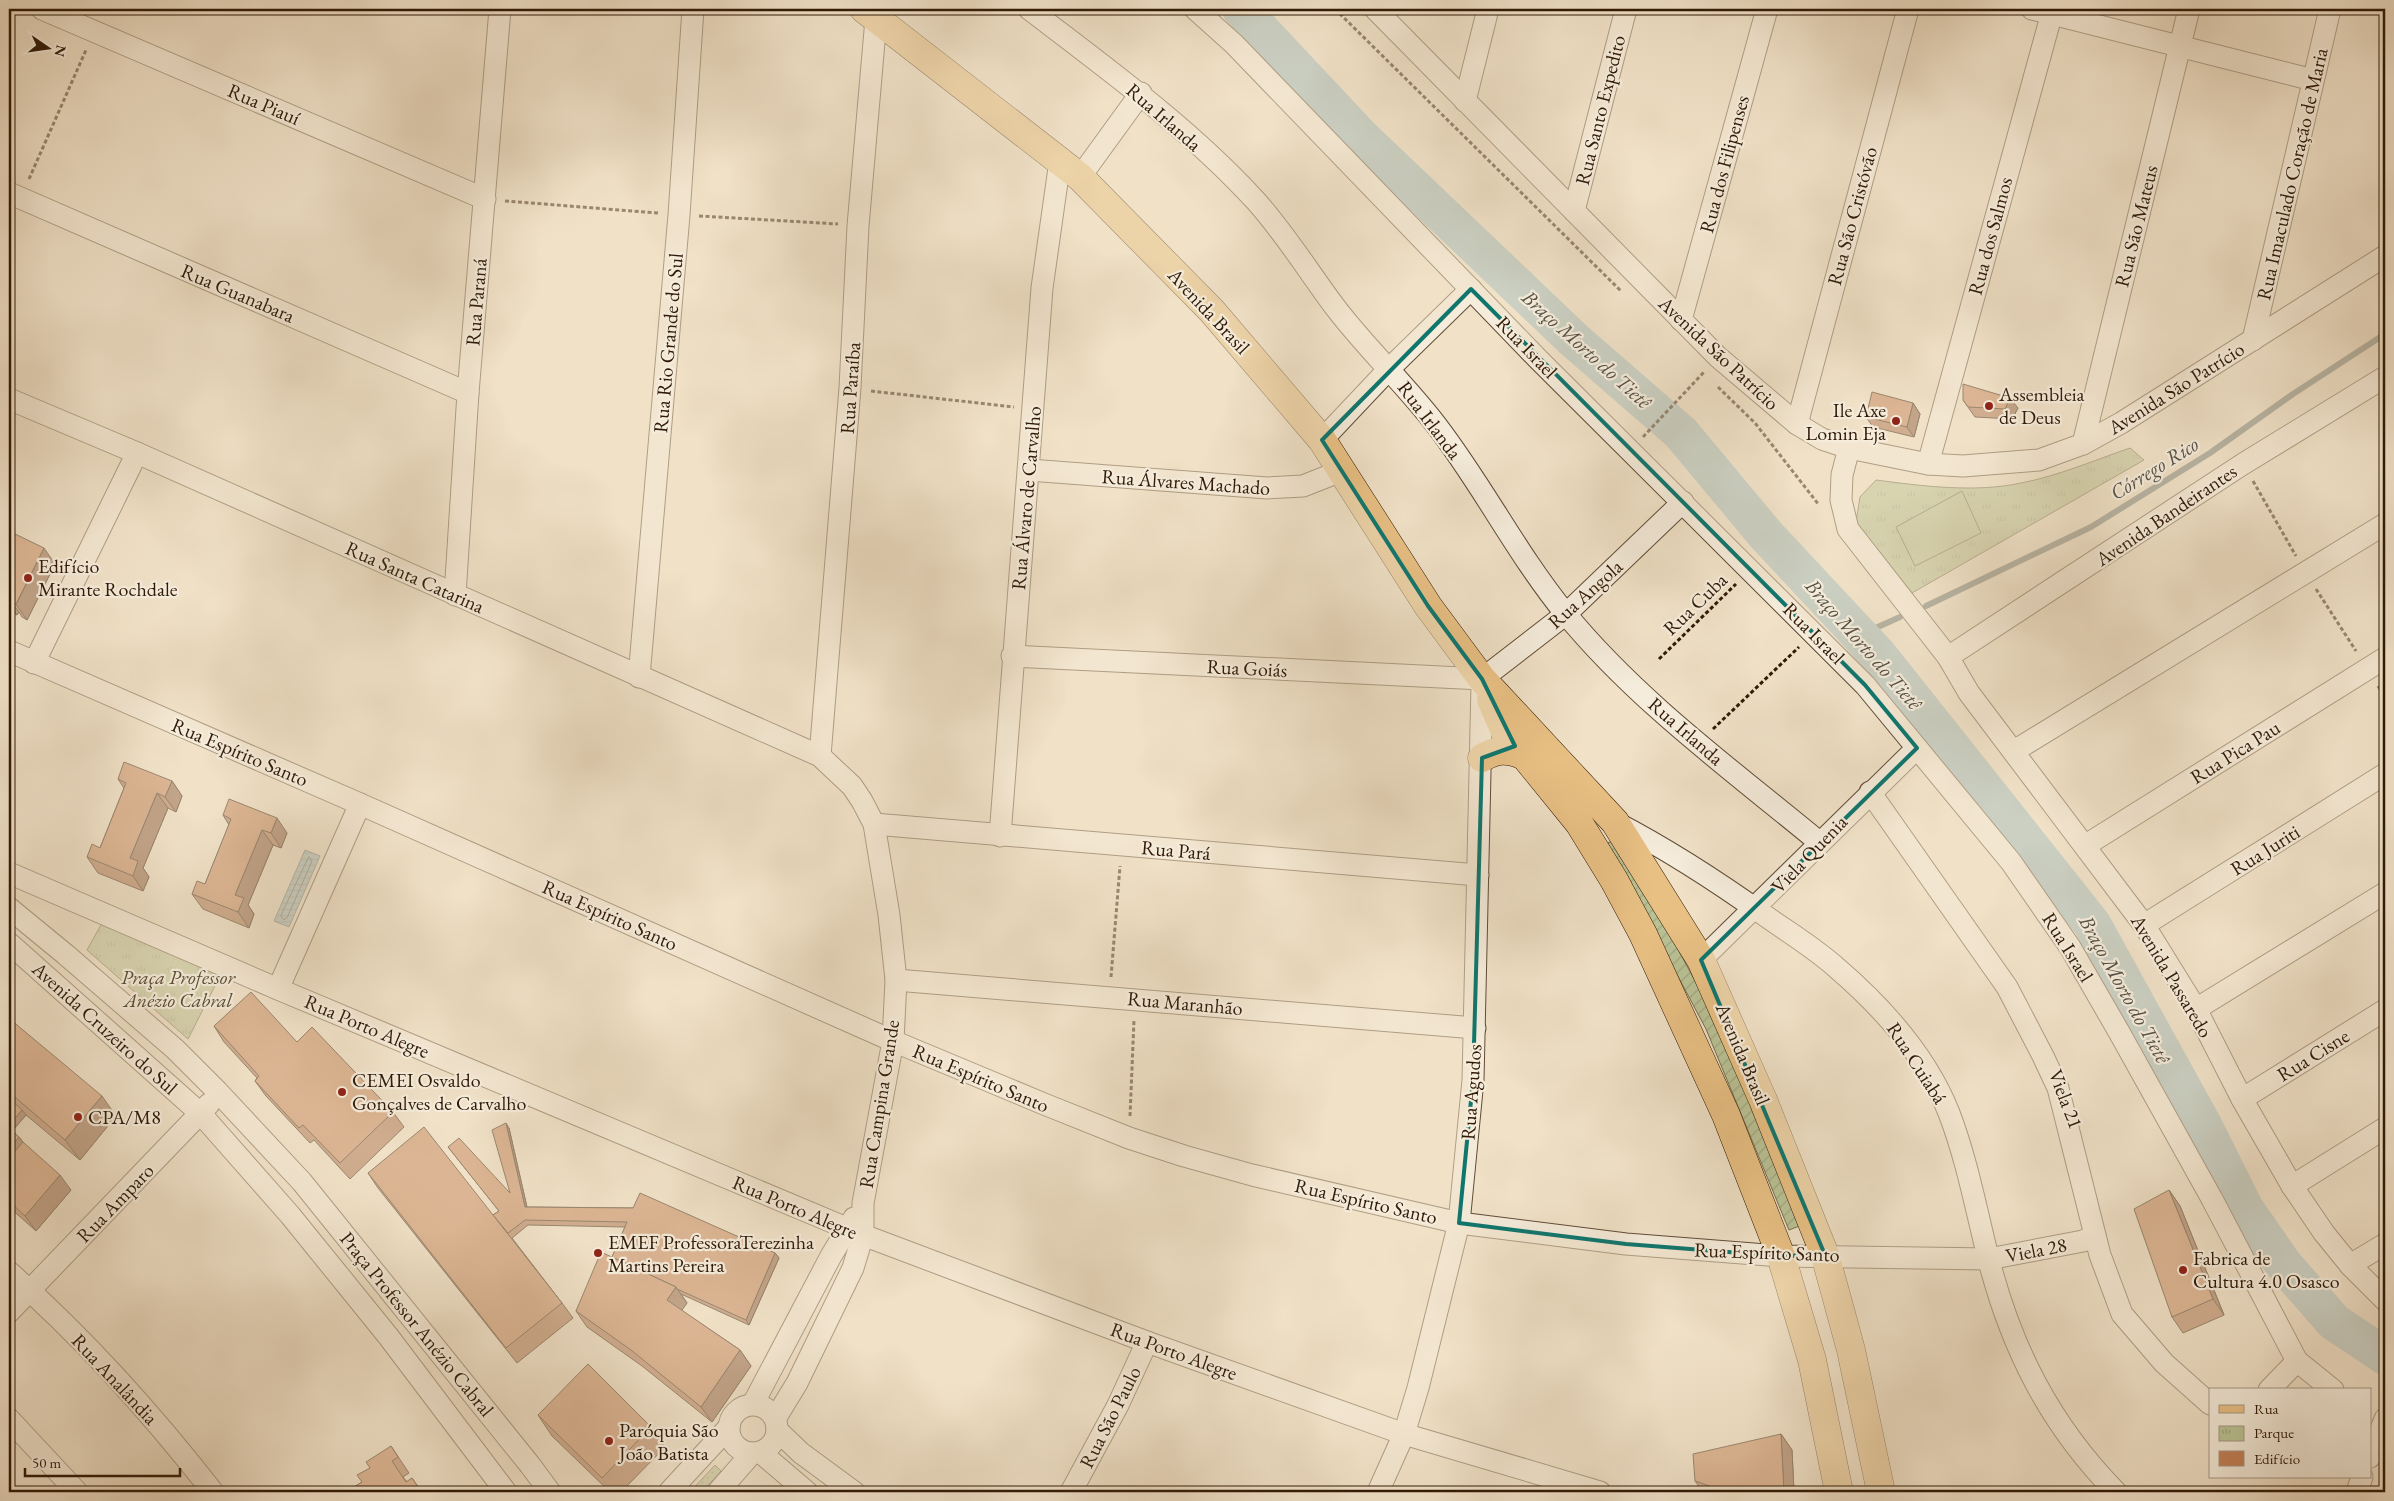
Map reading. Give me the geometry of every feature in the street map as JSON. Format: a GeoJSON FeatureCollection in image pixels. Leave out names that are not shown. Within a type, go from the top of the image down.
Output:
{"type":"FeatureCollection","features":[{"type":"Feature","properties":{"kind":"main road","name":"Avenida Brasil"},"geometry":{"type":"LineString","coordinates":[[870,14],[1070,169],[1212,311],[1322,440],[1382,531],[1428,606],[1482,679],[1616,822],[1701,960],[1759,1092],[1825,1255],[1851,1350],[1881,1492]]}},
{"type":"Feature","properties":{"kind":"main road","name":"Avenida Brasil"},"geometry":{"type":"LineString","coordinates":[[1482,679],[1506,732],[1579,824],[1614,880],[1643,934],[1726,1115],[1780,1256],[1812,1360],[1839,1492]]}},
{"type":"Feature","properties":{"kind":"main road"},"geometry":{"type":"LineString","coordinates":[[1482,758],[1491,752],[1501,750],[1522,754]]}},
{"type":"Feature","properties":{"kind":"street","name":"Rua Piauí"},"geometry":{"type":"LineString","coordinates":[[42,9],[485,199]]}},
{"type":"Feature","properties":{"kind":"street","name":"Rua Paraná"},"geometry":{"type":"LineString","coordinates":[[456,595],[468,393],[500,9]]}},
{"type":"Feature","properties":{"kind":"street","name":"Rua Rio Grande do Sul"},"geometry":{"type":"LineString","coordinates":[[640,677],[679,215],[693,9]]}},
{"type":"Feature","properties":{"kind":"street","name":"Rua Irlanda"},"geometry":{"type":"LineString","coordinates":[[1028,9],[1141,94],[1255,200],[1296,252],[1336,309],[1439,428],[1531,570],[1566,614],[1617,671],[1819,842]]}},
{"type":"Feature","properties":{"kind":"street","name":"Rua Israel"},"geometry":{"type":"LineString","coordinates":[[1195,9],[1293,103],[1470,289],[1865,685],[2012,862],[2070,947],[2212,1199],[2297,1361]]}},
{"type":"Feature","properties":{"kind":"street","name":"Avenida São Patrício"},"geometry":{"type":"LineString","coordinates":[[1375,9],[1718,357],[1797,424],[1822,439],[1849,448],[1928,464],[1963,466],[2039,460],[2082,444],[2121,423],[2385,256]]}},
{"type":"Feature","properties":{"kind":"street"},"geometry":{"type":"LineString","coordinates":[[1465,101],[1488,9]]}},
{"type":"Feature","properties":{"kind":"street","name":"Rua Santo Expedito"},"geometry":{"type":"LineString","coordinates":[[1574,211],[1626,9]]}},
{"type":"Feature","properties":{"kind":"street","name":"Rua dos Filipenses"},"geometry":{"type":"LineString","coordinates":[[1681,320],[1767,9]]}},
{"type":"Feature","properties":{"kind":"street","name":"Rua São Cristóvão"},"geometry":{"type":"LineString","coordinates":[[1797,424],[1908,9]]}},
{"type":"Feature","properties":{"kind":"street","name":"Rua São Mateus"},"geometry":{"type":"LineString","coordinates":[[2082,444],[2189,9]]}},
{"type":"Feature","properties":{"kind":"street","name":"Rua Imaculado Coração de Maria"},"geometry":{"type":"LineString","coordinates":[[2253,340],[2330,9]]}},
{"type":"Feature","properties":{"kind":"street"},"geometry":{"type":"LineString","coordinates":[[2046,10],[2180,47],[2313,80]]}},
{"type":"Feature","properties":{"kind":"street","name":"Rua dos Salmos"},"geometry":{"type":"LineString","coordinates":[[1928,464],[2046,10]]}},
{"type":"Feature","properties":{"kind":"street","name":"Rua Paraíba"},"geometry":{"type":"LineString","coordinates":[[820,756],[850,388],[870,14]]}},
{"type":"Feature","properties":{"kind":"street"},"geometry":{"type":"LineString","coordinates":[[1070,169],[1141,94]]}},
{"type":"Feature","properties":{"kind":"street","name":"Rua Álvaro de Carvalho"},"geometry":{"type":"LineString","coordinates":[[1000,836],[1012,656],[1034,410],[1042,288],[1070,169]]}},
{"type":"Feature","properties":{"kind":"street","name":"Rua Guanabara"},"geometry":{"type":"LineString","coordinates":[[14,196],[468,393]]}},
{"type":"Feature","properties":{"kind":"street"},"geometry":{"type":"LineString","coordinates":[[1322,440],[1389,368],[1470,289]]}},
{"type":"Feature","properties":{"kind":"street","name":"Avenida Bandeirantes"},"geometry":{"type":"LineString","coordinates":[[1948,657],[2243,464],[2385,377]]}},
{"type":"Feature","properties":{"kind":"street","name":"Rua Santa Catarina"},"geometry":{"type":"LineString","coordinates":[[9,399],[136,453],[820,756]]}},
{"type":"Feature","properties":{"kind":"street","name":"Avenida Passaredo"},"geometry":{"type":"LineString","coordinates":[[1849,448],[1842,475],[1840,500],[1848,529],[1948,657],[1969,693],[2086,845],[2144,925],[2196,1009],[2242,1099],[2292,1186],[2324,1233],[2350,1265],[2385,1300]]}},
{"type":"Feature","properties":{"kind":"street"},"geometry":{"type":"LineString","coordinates":[[34,663],[136,453]]}},
{"type":"Feature","properties":{"kind":"street","name":"Rua Álvares Machado"},"geometry":{"type":"LineString","coordinates":[[1029,470],[1266,488],[1303,486],[1341,471]]}},
{"type":"Feature","properties":{"kind":"street","name":"Rua Angola"},"geometry":{"type":"LineString","coordinates":[[1482,679],[1566,614],[1683,502]]}},
{"type":"Feature","properties":{"kind":"street"},"geometry":{"type":"LineString","coordinates":[[2014,751],[2385,524]]}},
{"type":"Feature","properties":{"kind":"street","name":"Rua Espírito Santo"},"geometry":{"type":"LineString","coordinates":[[9,651],[360,804],[893,1041],[1129,1138],[1184,1156],[1252,1175],[1459,1223],[1616,1243],[1780,1256],[1825,1255],[1989,1259]]}},
{"type":"Feature","properties":{"kind":"street","name":"Rua Goiás"},"geometry":{"type":"LineString","coordinates":[[1012,656],[1482,679]]}},
{"type":"Feature","properties":{"kind":"street","name":"Rua Pica Pau"},"geometry":{"type":"LineString","coordinates":[[2086,845],[2385,658]]}},
{"type":"Feature","properties":{"kind":"street","name":"Rua Agudos"},"geometry":{"type":"LineString","coordinates":[[1378,1492],[1404,1434],[1437,1317],[1459,1223],[1473,1080],[1482,758],[1482,679]]}},
{"type":"Feature","properties":{"kind":"street","name":"Viela Quenia"},"geometry":{"type":"LineString","coordinates":[[1701,960],[1819,842],[1917,748]]}},
{"type":"Feature","properties":{"kind":"street","name":"Rua Campina Grande"},"geometry":{"type":"LineString","coordinates":[[776,1424],[854,1268],[855,1232],[863,1203],[893,1041],[896,980],[889,915],[874,824],[862,800],[852,786],[820,756]]}},
{"type":"Feature","properties":{"kind":"street","name":"Rua Juriti"},"geometry":{"type":"LineString","coordinates":[[2144,925],[2385,774]]}},
{"type":"Feature","properties":{"kind":"street"},"geometry":{"type":"LineString","coordinates":[[1870,792],[2007,987],[2026,1020],[2058,1088],[2089,1238],[2100,1255],[2122,1314],[2164,1363],[2209,1403]]}},
{"type":"Feature","properties":{"kind":"street"},"geometry":{"type":"LineString","coordinates":[[278,989],[360,804]]}},
{"type":"Feature","properties":{"kind":"street","name":"Rua Cuiabá"},"geometry":{"type":"LineString","coordinates":[[1616,822],[1683,859],[1838,968],[1892,1022],[1915,1052],[1949,1112],[2011,1333],[2049,1410],[2084,1459],[2116,1492]]}},
{"type":"Feature","properties":{"kind":"street","name":"Rua Pará"},"geometry":{"type":"LineString","coordinates":[[874,824],[1478,875]]}},
{"type":"Feature","properties":{"kind":"street","name":"Rua Porto Alegre"},"geometry":{"type":"LineString","coordinates":[[9,873],[278,989],[855,1232],[1147,1342],[1404,1434],[1600,1492]]}},
{"type":"Feature","properties":{"kind":"street"},"geometry":{"type":"LineString","coordinates":[[2196,1009],[2385,893]]}},
{"type":"Feature","properties":{"kind":"street","name":"Avenida Cruzeiro do Sul"},"geometry":{"type":"LineString","coordinates":[[9,908],[175,1049],[218,1092]]}},
{"type":"Feature","properties":{"kind":"street","name":"Avenida Cruzeiro do Sul"},"geometry":{"type":"LineString","coordinates":[[9,943],[201,1114]]}},
{"type":"Feature","properties":{"kind":"street","name":"Rua Maranhão"},"geometry":{"type":"LineString","coordinates":[[896,980],[1475,1028]]}},
{"type":"Feature","properties":{"kind":"street","name":"Rua Cisne"},"geometry":{"type":"LineString","coordinates":[[2242,1099],[2385,1010]]}},
{"type":"Feature","properties":{"kind":"street","name":"Rua Amparo"},"geometry":{"type":"LineString","coordinates":[[9,1312],[201,1114],[218,1092]]}},
{"type":"Feature","properties":{"kind":"street","name":"Praça Professor Anézio Cabral"},"geometry":{"type":"LineString","coordinates":[[218,1092],[302,1182],[550,1492]]}},
{"type":"Feature","properties":{"kind":"street","name":"Praça Professor Anézio Cabral"},"geometry":{"type":"LineString","coordinates":[[201,1114],[290,1215],[388,1336],[506,1492]]}},
{"type":"Feature","properties":{"kind":"street"},"geometry":{"type":"LineString","coordinates":[[2292,1186],[2385,1128]]}},
{"type":"Feature","properties":{"kind":"street","name":"Rua Campina Grande"},"geometry":{"type":"LineString","coordinates":[[753,1404],[831,1256],[855,1232]]}},
{"type":"Feature","properties":{"kind":"street","name":"Viela 28"},"geometry":{"type":"LineString","coordinates":[[1989,1259],[2089,1238]]}},
{"type":"Feature","properties":{"kind":"street"},"geometry":{"type":"LineString","coordinates":[[2350,1265],[2385,1244]]}},
{"type":"Feature","properties":{"kind":"street","name":"Rua Analândia"},"geometry":{"type":"LineString","coordinates":[[9,1272],[30,1291],[126,1390],[178,1447],[213,1492]]}},
{"type":"Feature","properties":{"kind":"street","name":"Rua São Paulo"},"geometry":{"type":"LineString","coordinates":[[1071,1492],[1118,1405],[1147,1342]]}},
{"type":"Feature","properties":{"kind":"street"},"geometry":{"type":"LineString","coordinates":[[2271,1388],[2297,1361],[2331,1388]]}},
{"type":"Feature","properties":{"kind":"street"},"geometry":{"type":"LineString","coordinates":[[669,1492],[729,1427],[734,1414],[739,1409],[753,1404],[766,1408],[776,1424],[801,1452],[854,1492]]}},
{"type":"Feature","properties":{"kind":"street"},"geometry":{"type":"LineString","coordinates":[[9,1419],[77,1492]]}},
{"type":"Feature","properties":{"kind":"street"},"geometry":{"type":"LineString","coordinates":[[2372,1450],[2381,1420]]}},
{"type":"Feature","properties":{"kind":"street"},"geometry":{"type":"LineString","coordinates":[[718,1492],[756,1452],[772,1444],[776,1424]]}},
{"type":"Feature","properties":{"kind":"street"},"geometry":{"type":"LineString","coordinates":[[729,1427],[733,1442],[745,1452],[756,1452],[807,1492]]}},
{"type":"Feature","properties":{"kind":"street"},"geometry":{"type":"LineString","coordinates":[[2357,1492],[2362,1478]]}},
{"type":"Feature","properties":{"kind":"path"},"geometry":{"type":"LineString","coordinates":[[1335,9],[1622,292]]}},
{"type":"Feature","properties":{"kind":"path"},"geometry":{"type":"LineString","coordinates":[[9,224],[14,196],[94,31]]}},
{"type":"Feature","properties":{"kind":"path"},"geometry":{"type":"LineString","coordinates":[[1638,441],[1673,408],[1718,357]]}},
{"type":"Feature","properties":{"kind":"path"},"geometry":{"type":"LineString","coordinates":[[1697,366],[1710,379]]}},
{"type":"Feature","properties":{"kind":"path"},"geometry":{"type":"LineString","coordinates":[[1716,386],[1755,423],[1821,507]]}},
{"type":"Feature","properties":{"kind":"path"},"geometry":{"type":"LineString","coordinates":[[850,388],[1034,410]]}},
{"type":"Feature","properties":{"kind":"path","name":"Rua Cuba"},"geometry":{"type":"LineString","coordinates":[[1659,660],[1751,570]]}},
{"type":"Feature","properties":{"kind":"path"},"geometry":{"type":"LineString","coordinates":[[1699,742],[1814,633]]}},
{"type":"Feature","properties":{"kind":"path"},"geometry":{"type":"LineString","coordinates":[[1109,997],[1122,846]]}},
{"type":"Feature","properties":{"kind":"path"},"geometry":{"type":"LineString","coordinates":[[1129,1138],[1136,999]]}},
{"type":"Feature","properties":{"kind":"highlighted area"},"geometry":{"type":"Polygon","coordinates":[[[1471,289],[1865,685],[1917,748],[1701,960],[1825,1255],[1781,1256],[1626,1244],[1459,1223],[1473,1080],[1482,758],[1515,746],[1482,679],[1428,606],[1322,440],[1471,289]]]}},
{"type":"Feature","properties":{"kind":"green space"},"geometry":{"type":"Polygon","coordinates":[[[2130,448],[2144,460],[1912,593],[1856,522],[1860,497],[1876,480],[1948,488],[2003,486],[2049,476],[2130,448]]]}},
{"type":"Feature","properties":{"kind":"green space"},"geometry":{"type":"Polygon","coordinates":[[[1962,491],[1981,533],[1915,566],[1896,527],[1962,491]]]}},
{"type":"Feature","properties":{"kind":"green space"},"geometry":{"type":"Polygon","coordinates":[[[1619,839],[1718,1024],[1802,1225],[1789,1230],[1706,1029],[1607,843],[1619,839]]]}},
{"type":"Feature","properties":{"kind":"green space","name":"Praça Professor Anézio Cabral"},"geometry":{"type":"Polygon","coordinates":[[[103,921],[127,925],[220,976],[188,1039],[87,950],[103,921]]]}},
{"type":"Feature","properties":{"kind":"green space"},"geometry":{"type":"Polygon","coordinates":[[[715,1465],[721,1471],[702,1492],[690,1492],[715,1465]]]}},
{"type":"Feature","properties":{"kind":"water"},"geometry":{"type":"Polygon","coordinates":[[[305,850],[320,856],[289,927],[274,921],[305,850]]]}},
{"type":"Feature","properties":{"kind":"building"},"geometry":{"type":"Polygon","coordinates":[[[1963,384],[2010,398],[2005,409],[1968,407],[1963,400],[1963,384]]]}},
{"type":"Feature","properties":{"kind":"building"},"geometry":{"type":"Polygon","coordinates":[[[1872,392],[1913,403],[1907,427],[1866,417],[1872,392]]]}},
{"type":"Feature","properties":{"kind":"building"},"geometry":{"type":"Polygon","coordinates":[[[9,531],[44,548],[16,604],[11,602],[15,595],[10,592],[9,595],[9,531]]]}},
{"type":"Feature","properties":{"kind":"building"},"geometry":{"type":"Polygon","coordinates":[[[124,762],[172,781],[165,797],[157,793],[130,858],[138,861],[133,876],[87,857],[92,844],[100,848],[126,783],[118,779],[124,762]]]}},
{"type":"Feature","properties":{"kind":"building"},"geometry":{"type":"Polygon","coordinates":[[[229,799],[277,818],[271,833],[262,830],[235,895],[244,898],[238,912],[192,894],[197,881],[205,884],[231,819],[223,815],[229,799]]]}},
{"type":"Feature","properties":{"kind":"building"},"geometry":{"type":"Polygon","coordinates":[[[251,992],[297,1042],[312,1027],[393,1112],[340,1163],[303,1125],[299,1128],[255,1081],[259,1076],[214,1026],[251,992]]]}},
{"type":"Feature","properties":{"kind":"building"},"geometry":{"type":"Polygon","coordinates":[[[11,1020],[102,1096],[65,1140],[9,1092],[9,1023],[11,1020]]]}},
{"type":"Feature","properties":{"kind":"building"},"geometry":{"type":"Polygon","coordinates":[[[9,1098],[22,1110],[9,1125],[9,1098]]]}},
{"type":"Feature","properties":{"kind":"building"},"geometry":{"type":"Polygon","coordinates":[[[506,1123],[525,1207],[633,1208],[640,1193],[775,1253],[746,1320],[612,1257],[627,1222],[525,1220],[508,1233],[493,1215],[499,1211],[448,1147],[459,1138],[510,1193],[492,1130],[506,1123]]]}},
{"type":"Feature","properties":{"kind":"building"},"geometry":{"type":"Polygon","coordinates":[[[424,1127],[562,1303],[506,1348],[368,1173],[424,1127]]]}},
{"type":"Feature","properties":{"kind":"building"},"geometry":{"type":"Polygon","coordinates":[[[9,1128],[19,1137],[9,1149],[9,1128]]]}},
{"type":"Feature","properties":{"kind":"building"},"geometry":{"type":"Polygon","coordinates":[[[23,1142],[60,1175],[25,1216],[9,1201],[9,1158],[23,1142]]]}},
{"type":"Feature","properties":{"kind":"building","name":"Fabrica de Cultura 4.0 Osasco"},"geometry":{"type":"Polygon","coordinates":[[[2169,1190],[2213,1299],[2172,1317],[2134,1209],[2169,1190]]]}},
{"type":"Feature","properties":{"kind":"building"},"geometry":{"type":"Polygon","coordinates":[[[601,1252],[676,1287],[667,1300],[740,1350],[701,1407],[631,1350],[576,1311],[601,1252]]]}},
{"type":"Feature","properties":{"kind":"building","name":"Paróquia São João Batista"},"geometry":{"type":"Polygon","coordinates":[[[588,1364],[651,1427],[602,1478],[538,1415],[588,1364]]]}},
{"type":"Feature","properties":{"kind":"building"},"geometry":{"type":"Polygon","coordinates":[[[1781,1434],[1784,1492],[1727,1492],[1695,1481],[1693,1454],[1781,1434]]]}},
{"type":"Feature","properties":{"kind":"building"},"geometry":{"type":"Polygon","coordinates":[[[391,1446],[398,1457],[392,1461],[406,1482],[412,1478],[420,1490],[416,1492],[346,1492],[362,1482],[357,1475],[370,1468],[366,1462],[391,1446]]]}},
{"type":"Feature","properties":{"kind":"building"},"geometry":{"type":"Polygon","coordinates":[[[754,1487],[760,1492],[749,1492],[754,1487]]]}},
{"type":"Feature","properties":{"kind":"building"},"geometry":{"type":"Polygon","coordinates":[[[478,1488],[481,1492],[473,1492],[478,1488]]]}},
{"type":"Feature","properties":{"kind":"waterway","name":"Braço Morto do Tietê"},"geometry":{"type":"LineString","coordinates":[[1241,9],[1360,136],[1573,339],[1681,433],[1766,535],[1879,656],[2092,924],[2204,1127],[2245,1209],[2284,1265],[2334,1322],[2385,1356]]}},
{"type":"Feature","properties":{"kind":"waterway","name":"Córrego Rico"},"geometry":{"type":"LineString","coordinates":[[1926,606],[2091,527],[2210,453],[2293,394],[2385,334]]}},
{"type":"Feature","properties":{"kind":"waterway","name":"Córrego Rico"},"geometry":{"type":"LineString","coordinates":[[1860,635],[1900,617]]}},
{"type":"Feature","properties":{"kind":"place","name":"Assembleia de Deus"},"geometry":{"type":"Point","coordinates":[1989,406]}},
{"type":"Feature","properties":{"kind":"place","name":"Ile Axe Lomin Eja"},"geometry":{"type":"Point","coordinates":[1896,421]}},
{"type":"Feature","properties":{"kind":"place","name":"Edifício Mirante Rochdale"},"geometry":{"type":"Point","coordinates":[28,578]}},
{"type":"Feature","properties":{"kind":"place","name":"CEMEI Osvaldo Gonçalves de Carvalho"},"geometry":{"type":"Point","coordinates":[342,1092]}},
{"type":"Feature","properties":{"kind":"place","name":"CPA/M8"},"geometry":{"type":"Point","coordinates":[78,1117]}},
{"type":"Feature","properties":{"kind":"place","name":"EMEF ProfessoraTerezinha Martins Pereira"},"geometry":{"type":"Point","coordinates":[598,1253]}},
{"type":"Feature","properties":{"kind":"place","name":"Fabrica de Cultura 4.0 Osasco"},"geometry":{"type":"Point","coordinates":[2183,1270]}},
{"type":"Feature","properties":{"kind":"place","name":"Paróquia São João Batista"},"geometry":{"type":"Point","coordinates":[609,1441]}}]}
